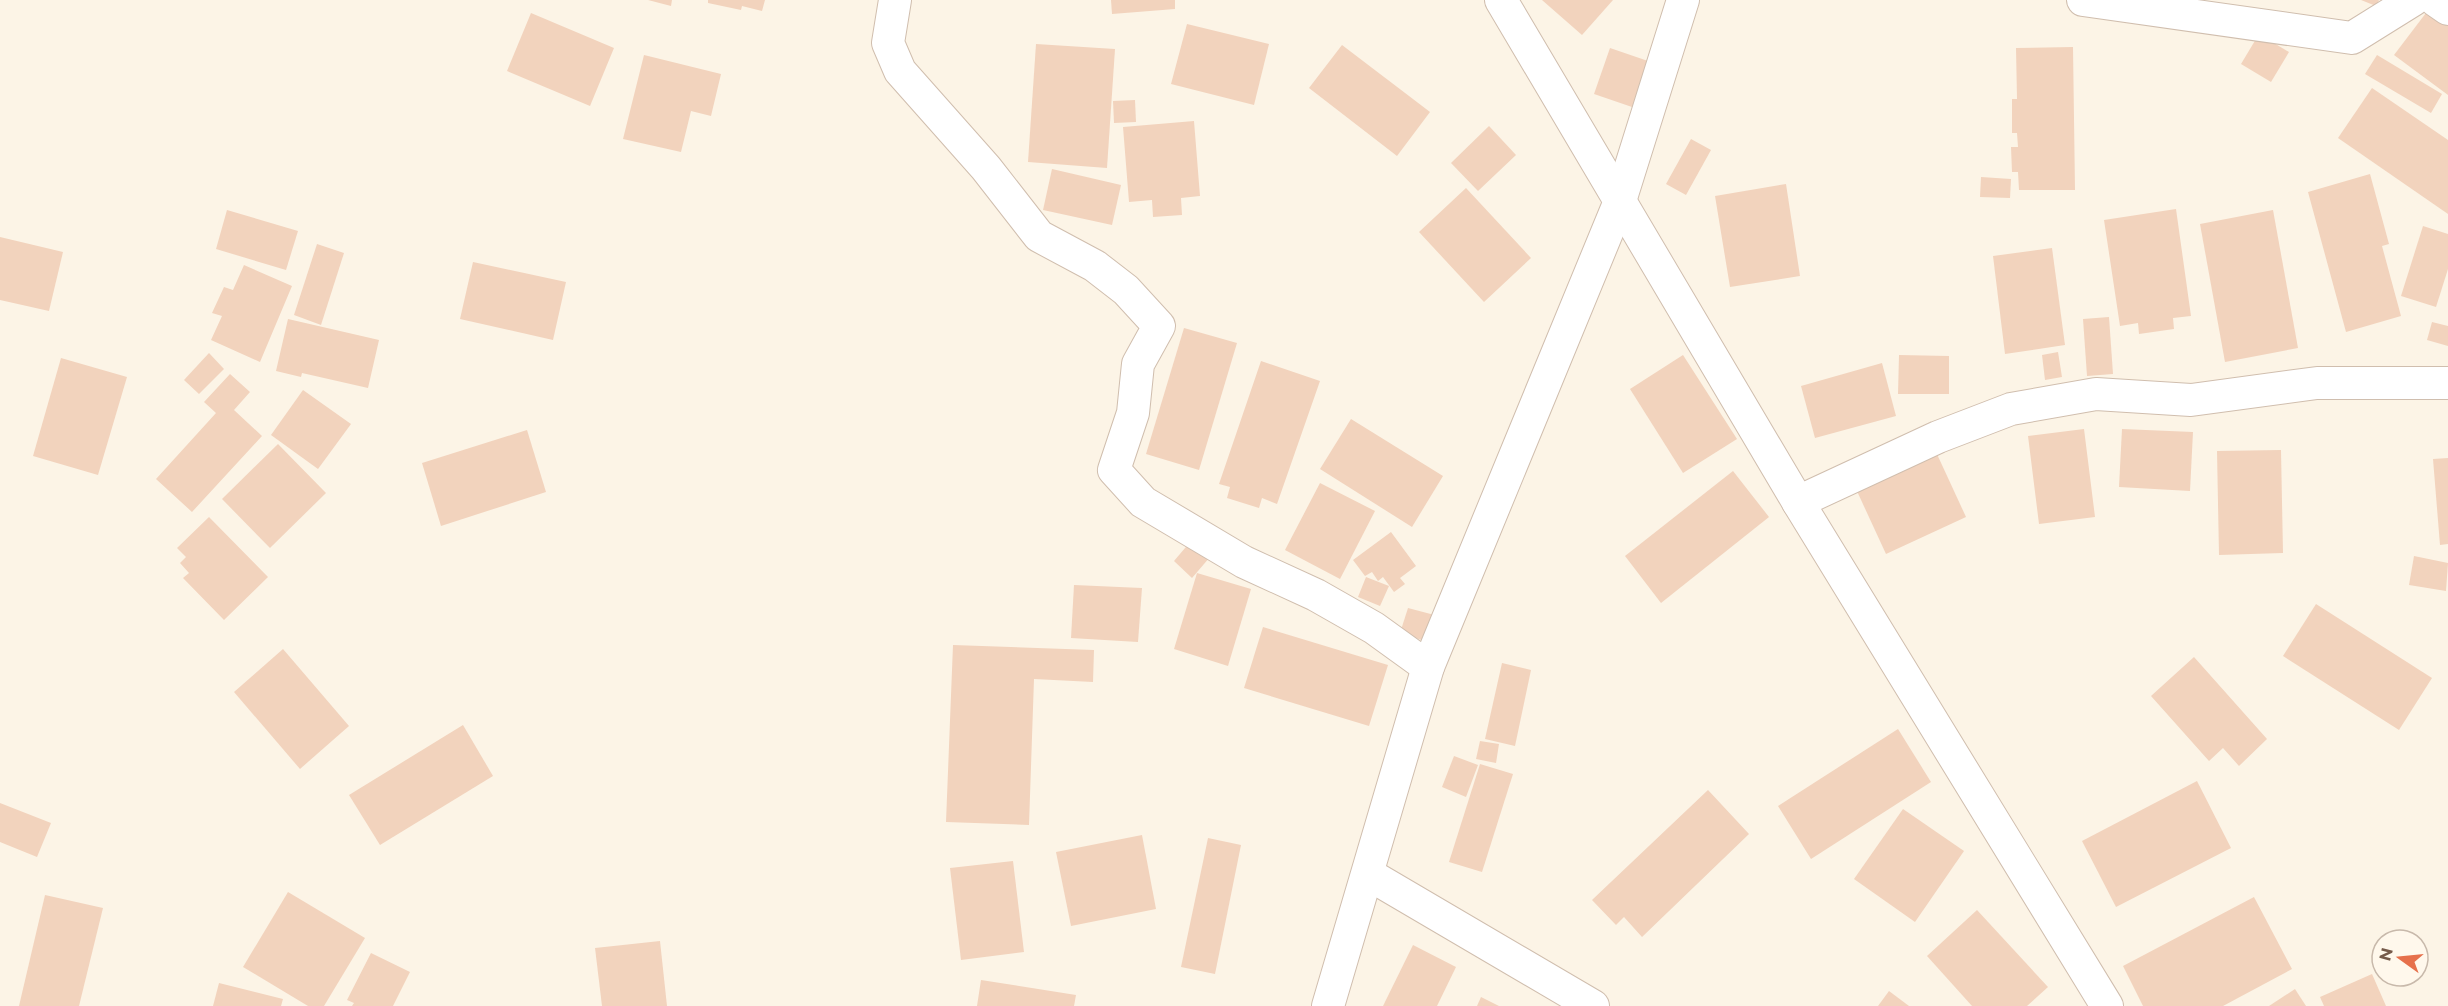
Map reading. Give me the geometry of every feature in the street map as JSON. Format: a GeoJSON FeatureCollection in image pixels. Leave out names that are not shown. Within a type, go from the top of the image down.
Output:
{"type":"FeatureCollection","features":[{"type":"Feature","properties":{"kind":"street"},"geometry":{"type":"LineString","coordinates":[[895,0],[888,43],[900,71],[986,168],[1039,236],[1095,266],[1126,290],[1159,326],[1138,364],[1132,413],[1114,470],[1143,502],[1244,562],[1326,600],[1374,628],[1428,667]]}},
{"type":"Feature","properties":{"kind":"street"},"geometry":{"type":"LineString","coordinates":[[1501,0],[1798,502],[2107,1006]]}},
{"type":"Feature","properties":{"kind":"street"},"geometry":{"type":"LineString","coordinates":[[1328,1006],[1428,667],[1620,201],[1683,0]]}},
{"type":"Feature","properties":{"kind":"street"},"geometry":{"type":"LineString","coordinates":[[2083,0],[2352,38],[2413,0]]}},
{"type":"Feature","properties":{"kind":"street"},"geometry":{"type":"LineString","coordinates":[[2435,0],[2448,9]]}},
{"type":"Feature","properties":{"kind":"street"},"geometry":{"type":"LineString","coordinates":[[1798,502],[1938,437],[2011,409],[2096,394],[2191,400],[2317,383],[2448,383]]}},
{"type":"Feature","properties":{"kind":"street"},"geometry":{"type":"LineString","coordinates":[[1368,874],[1593,1006]]}},
{"type":"Feature","properties":{"kind":"building"},"geometry":{"type":"Polygon","coordinates":[[[648,0],[672,0],[671,6],[648,0]]]}},
{"type":"Feature","properties":{"kind":"building"},"geometry":{"type":"Polygon","coordinates":[[[708,0],[765,0],[762,11],[742,6],[741,10],[708,3],[708,0]]]}},
{"type":"Feature","properties":{"kind":"building"},"geometry":{"type":"Polygon","coordinates":[[[1111,0],[1175,0],[1175,9],[1112,14],[1111,0]]]}},
{"type":"Feature","properties":{"kind":"building"},"geometry":{"type":"Polygon","coordinates":[[[1542,0],[1613,0],[1582,35],[1542,0]]]}},
{"type":"Feature","properties":{"kind":"building"},"geometry":{"type":"Polygon","coordinates":[[[2361,0],[2379,0],[2376,6],[2361,0]]]}},
{"type":"Feature","properties":{"kind":"building"},"geometry":{"type":"Polygon","coordinates":[[[2429,9],[2448,23],[2448,95],[2394,55],[2429,9]]]}},
{"type":"Feature","properties":{"kind":"building"},"geometry":{"type":"Polygon","coordinates":[[[531,13],[614,48],[590,106],[507,71],[531,13]]]}},
{"type":"Feature","properties":{"kind":"building"},"geometry":{"type":"Polygon","coordinates":[[[1187,24],[1269,44],[1254,105],[1171,84],[1187,24]]]}},
{"type":"Feature","properties":{"kind":"building"},"geometry":{"type":"Polygon","coordinates":[[[2259,34],[2289,52],[2271,82],[2241,64],[2259,34]]]}},
{"type":"Feature","properties":{"kind":"building"},"geometry":{"type":"Polygon","coordinates":[[[1036,44],[1115,49],[1107,168],[1028,162],[1036,44]]]}},
{"type":"Feature","properties":{"kind":"building"},"geometry":{"type":"Polygon","coordinates":[[[1342,45],[1430,112],[1397,156],[1309,88],[1342,45]]]}},
{"type":"Feature","properties":{"kind":"building"},"geometry":{"type":"Polygon","coordinates":[[[2073,47],[2075,190],[2019,190],[2018,172],[2012,172],[2011,147],[2018,147],[2017,133],[2012,133],[2012,99],[2017,99],[2016,48],[2073,47]]]}},
{"type":"Feature","properties":{"kind":"building"},"geometry":{"type":"Polygon","coordinates":[[[1610,48],[1648,61],[1632,107],[1594,94],[1610,48]]]}},
{"type":"Feature","properties":{"kind":"building"},"geometry":{"type":"Polygon","coordinates":[[[644,55],[721,74],[711,116],[691,111],[681,152],[623,139],[644,55]]]}},
{"type":"Feature","properties":{"kind":"building"},"geometry":{"type":"Polygon","coordinates":[[[2377,55],[2442,94],[2431,113],[2365,74],[2377,55]]]}},
{"type":"Feature","properties":{"kind":"building"},"geometry":{"type":"Polygon","coordinates":[[[2372,88],[2448,140],[2448,214],[2338,138],[2372,88]]]}},
{"type":"Feature","properties":{"kind":"building"},"geometry":{"type":"Polygon","coordinates":[[[1135,100],[1136,122],[1114,123],[1113,101],[1135,100]]]}},
{"type":"Feature","properties":{"kind":"building"},"geometry":{"type":"Polygon","coordinates":[[[1194,121],[1200,196],[1181,198],[1182,215],[1153,217],[1152,200],[1129,202],[1123,127],[1194,121]]]}},
{"type":"Feature","properties":{"kind":"building"},"geometry":{"type":"Polygon","coordinates":[[[1489,126],[1516,155],[1478,191],[1451,163],[1489,126]]]}},
{"type":"Feature","properties":{"kind":"building"},"geometry":{"type":"Polygon","coordinates":[[[1691,139],[1711,150],[1686,195],[1666,184],[1691,139]]]}},
{"type":"Feature","properties":{"kind":"building"},"geometry":{"type":"Polygon","coordinates":[[[1052,169],[1121,185],[1112,225],[1043,210],[1052,169]]]}},
{"type":"Feature","properties":{"kind":"building"},"geometry":{"type":"Polygon","coordinates":[[[2370,174],[2389,244],[2382,246],[2401,316],[2346,332],[2308,192],[2370,174]]]}},
{"type":"Feature","properties":{"kind":"building"},"geometry":{"type":"Polygon","coordinates":[[[1981,177],[2011,179],[2010,198],[1980,197],[1981,177]]]}},
{"type":"Feature","properties":{"kind":"building"},"geometry":{"type":"Polygon","coordinates":[[[1786,184],[1800,276],[1730,287],[1715,196],[1786,184]]]}},
{"type":"Feature","properties":{"kind":"building"},"geometry":{"type":"Polygon","coordinates":[[[1466,188],[1531,258],[1484,302],[1419,232],[1466,188]]]}},
{"type":"Feature","properties":{"kind":"building"},"geometry":{"type":"Polygon","coordinates":[[[2176,209],[2191,316],[2173,318],[2174,329],[2139,334],[2138,323],[2120,326],[2104,220],[2176,209]]]}},
{"type":"Feature","properties":{"kind":"building"},"geometry":{"type":"Polygon","coordinates":[[[227,210],[298,231],[286,270],[216,249],[227,210]]]}},
{"type":"Feature","properties":{"kind":"building"},"geometry":{"type":"Polygon","coordinates":[[[2273,210],[2298,348],[2225,362],[2200,224],[2273,210]]]}},
{"type":"Feature","properties":{"kind":"building"},"geometry":{"type":"Polygon","coordinates":[[[2423,226],[2448,234],[2448,269],[2436,307],[2401,296],[2423,226]]]}},
{"type":"Feature","properties":{"kind":"building"},"geometry":{"type":"Polygon","coordinates":[[[0,237],[63,252],[49,311],[0,300],[0,237]]]}},
{"type":"Feature","properties":{"kind":"building"},"geometry":{"type":"Polygon","coordinates":[[[317,244],[344,253],[321,325],[294,315],[317,244]]]}},
{"type":"Feature","properties":{"kind":"building"},"geometry":{"type":"Polygon","coordinates":[[[2052,248],[2065,345],[2005,354],[1993,256],[2052,248]]]}},
{"type":"Feature","properties":{"kind":"building"},"geometry":{"type":"Polygon","coordinates":[[[473,262],[566,282],[553,340],[460,319],[473,262]]]}},
{"type":"Feature","properties":{"kind":"building"},"geometry":{"type":"Polygon","coordinates":[[[244,265],[292,286],[260,362],[211,340],[222,316],[212,313],[224,287],[233,290],[244,265]]]}},
{"type":"Feature","properties":{"kind":"building"},"geometry":{"type":"Polygon","coordinates":[[[2109,317],[2113,374],[2087,376],[2083,319],[2109,317]]]}},
{"type":"Feature","properties":{"kind":"building"},"geometry":{"type":"Polygon","coordinates":[[[288,319],[379,340],[368,388],[302,373],[301,377],[276,371],[288,319]]]}},
{"type":"Feature","properties":{"kind":"building"},"geometry":{"type":"Polygon","coordinates":[[[2432,322],[2448,326],[2448,346],[2427,340],[2432,322]]]}},
{"type":"Feature","properties":{"kind":"building"},"geometry":{"type":"Polygon","coordinates":[[[1184,328],[1237,343],[1199,470],[1146,454],[1184,328]]]}},
{"type":"Feature","properties":{"kind":"building"},"geometry":{"type":"Polygon","coordinates":[[[2058,352],[2062,377],[2045,380],[2042,355],[2058,352]]]}},
{"type":"Feature","properties":{"kind":"building"},"geometry":{"type":"Polygon","coordinates":[[[209,353],[224,369],[199,394],[184,380],[209,353]]]}},
{"type":"Feature","properties":{"kind":"building"},"geometry":{"type":"Polygon","coordinates":[[[1683,355],[1737,439],[1683,473],[1630,389],[1683,355]]]}},
{"type":"Feature","properties":{"kind":"building"},"geometry":{"type":"Polygon","coordinates":[[[1899,355],[1949,356],[1949,394],[1898,394],[1899,355]]]}},
{"type":"Feature","properties":{"kind":"building"},"geometry":{"type":"Polygon","coordinates":[[[61,358],[127,377],[98,475],[33,456],[61,358]]]}},
{"type":"Feature","properties":{"kind":"building"},"geometry":{"type":"Polygon","coordinates":[[[1261,361],[1320,381],[1277,504],[1262,498],[1259,508],[1227,498],[1230,487],[1219,484],[1261,361]]]}},
{"type":"Feature","properties":{"kind":"building"},"geometry":{"type":"Polygon","coordinates":[[[1882,363],[1896,416],[1815,438],[1801,386],[1882,363]]]}},
{"type":"Feature","properties":{"kind":"building"},"geometry":{"type":"Polygon","coordinates":[[[230,374],[250,392],[234,410],[262,436],[192,512],[156,479],[216,413],[204,402],[230,374]]]}},
{"type":"Feature","properties":{"kind":"building"},"geometry":{"type":"Polygon","coordinates":[[[303,390],[351,424],[318,469],[271,435],[303,390]]]}},
{"type":"Feature","properties":{"kind":"building"},"geometry":{"type":"Polygon","coordinates":[[[1351,419],[1443,476],[1412,527],[1320,469],[1351,419]]]}},
{"type":"Feature","properties":{"kind":"building"},"geometry":{"type":"Polygon","coordinates":[[[2084,429],[2095,517],[2039,524],[2028,436],[2084,429]]]}},
{"type":"Feature","properties":{"kind":"building"},"geometry":{"type":"Polygon","coordinates":[[[2122,429],[2193,432],[2190,491],[2119,487],[2122,429]]]}},
{"type":"Feature","properties":{"kind":"building"},"geometry":{"type":"Polygon","coordinates":[[[527,430],[546,492],[441,526],[422,463],[527,430]]]}},
{"type":"Feature","properties":{"kind":"building"},"geometry":{"type":"Polygon","coordinates":[[[278,444],[326,493],[270,548],[222,499],[278,444]]]}},
{"type":"Feature","properties":{"kind":"building"},"geometry":{"type":"Polygon","coordinates":[[[2281,450],[2283,553],[2219,555],[2217,451],[2281,450]]]}},
{"type":"Feature","properties":{"kind":"building"},"geometry":{"type":"Polygon","coordinates":[[[1936,452],[1966,517],[1886,554],[1856,489],[1936,452]]]}},
{"type":"Feature","properties":{"kind":"building"},"geometry":{"type":"Polygon","coordinates":[[[2448,458],[2448,544],[2440,545],[2433,459],[2448,458]]]}},
{"type":"Feature","properties":{"kind":"building"},"geometry":{"type":"Polygon","coordinates":[[[1733,471],[1769,517],[1661,603],[1625,556],[1733,471]]]}},
{"type":"Feature","properties":{"kind":"building"},"geometry":{"type":"Polygon","coordinates":[[[1320,483],[1375,511],[1340,579],[1285,550],[1320,483]]]}},
{"type":"Feature","properties":{"kind":"building"},"geometry":{"type":"Polygon","coordinates":[[[209,517],[268,577],[224,620],[183,578],[189,573],[180,563],[186,557],[177,548],[209,517]]]}},
{"type":"Feature","properties":{"kind":"building"},"geometry":{"type":"Polygon","coordinates":[[[1391,532],[1416,566],[1400,578],[1405,584],[1394,592],[1383,577],[1378,581],[1372,572],[1365,576],[1353,560],[1391,532]]]}},
{"type":"Feature","properties":{"kind":"building"},"geometry":{"type":"Polygon","coordinates":[[[1191,541],[1210,557],[1192,578],[1174,561],[1191,541]]]}},
{"type":"Feature","properties":{"kind":"building"},"geometry":{"type":"Polygon","coordinates":[[[2414,556],[2448,563],[2446,591],[2409,585],[2414,556]]]}},
{"type":"Feature","properties":{"kind":"building"},"geometry":{"type":"Polygon","coordinates":[[[1197,573],[1251,589],[1228,666],[1174,649],[1197,573]]]}},
{"type":"Feature","properties":{"kind":"building"},"geometry":{"type":"Polygon","coordinates":[[[1366,577],[1389,586],[1380,606],[1358,597],[1366,577]]]}},
{"type":"Feature","properties":{"kind":"building"},"geometry":{"type":"Polygon","coordinates":[[[1074,585],[1142,588],[1138,642],[1071,638],[1074,585]]]}},
{"type":"Feature","properties":{"kind":"building"},"geometry":{"type":"Polygon","coordinates":[[[2316,604],[2432,678],[2399,730],[2283,656],[2316,604]]]}},
{"type":"Feature","properties":{"kind":"building"},"geometry":{"type":"Polygon","coordinates":[[[1408,608],[1442,617],[1434,644],[1400,633],[1408,608]]]}},
{"type":"Feature","properties":{"kind":"building"},"geometry":{"type":"Polygon","coordinates":[[[1263,627],[1388,665],[1369,726],[1244,688],[1263,627]]]}},
{"type":"Feature","properties":{"kind":"building"},"geometry":{"type":"Polygon","coordinates":[[[953,645],[1094,650],[1093,682],[1034,679],[1029,825],[946,822],[953,645]]]}},
{"type":"Feature","properties":{"kind":"building"},"geometry":{"type":"Polygon","coordinates":[[[283,649],[349,726],[300,769],[234,692],[283,649]]]}},
{"type":"Feature","properties":{"kind":"building"},"geometry":{"type":"Polygon","coordinates":[[[2194,657],[2267,739],[2239,766],[2223,748],[2209,761],[2151,696],[2194,657]]]}},
{"type":"Feature","properties":{"kind":"building"},"geometry":{"type":"Polygon","coordinates":[[[1502,663],[1531,670],[1515,746],[1485,739],[1502,663]]]}},
{"type":"Feature","properties":{"kind":"building"},"geometry":{"type":"Polygon","coordinates":[[[463,725],[493,776],[380,845],[349,795],[463,725]]]}},
{"type":"Feature","properties":{"kind":"building"},"geometry":{"type":"Polygon","coordinates":[[[1898,729],[1931,782],[1811,859],[1778,806],[1898,729]]]}},
{"type":"Feature","properties":{"kind":"building"},"geometry":{"type":"Polygon","coordinates":[[[1480,741],[1499,744],[1496,763],[1476,759],[1480,741]]]}},
{"type":"Feature","properties":{"kind":"building"},"geometry":{"type":"Polygon","coordinates":[[[1454,756],[1478,765],[1466,797],[1442,787],[1454,756]]]}},
{"type":"Feature","properties":{"kind":"building"},"geometry":{"type":"Polygon","coordinates":[[[1480,764],[1513,774],[1482,872],[1449,862],[1480,764]]]}},
{"type":"Feature","properties":{"kind":"building"},"geometry":{"type":"Polygon","coordinates":[[[2197,781],[2231,848],[2116,907],[2082,841],[2197,781]]]}},
{"type":"Feature","properties":{"kind":"building"},"geometry":{"type":"Polygon","coordinates":[[[1708,790],[1749,834],[1642,937],[1624,917],[1616,925],[1592,900],[1708,790]]]}},
{"type":"Feature","properties":{"kind":"building"},"geometry":{"type":"Polygon","coordinates":[[[0,803],[51,823],[37,857],[0,842],[0,803]]]}},
{"type":"Feature","properties":{"kind":"building"},"geometry":{"type":"Polygon","coordinates":[[[1903,809],[1964,851],[1915,922],[1854,879],[1903,809]]]}},
{"type":"Feature","properties":{"kind":"building"},"geometry":{"type":"Polygon","coordinates":[[[1142,835],[1156,909],[1071,926],[1056,852],[1142,835]]]}},
{"type":"Feature","properties":{"kind":"building"},"geometry":{"type":"Polygon","coordinates":[[[1208,838],[1241,845],[1215,974],[1181,967],[1208,838]]]}},
{"type":"Feature","properties":{"kind":"building"},"geometry":{"type":"Polygon","coordinates":[[[1013,861],[1024,952],[961,960],[950,868],[1013,861]]]}},
{"type":"Feature","properties":{"kind":"building"},"geometry":{"type":"Polygon","coordinates":[[[288,892],[365,938],[324,1006],[308,1006],[243,967],[288,892]]]}},
{"type":"Feature","properties":{"kind":"building"},"geometry":{"type":"Polygon","coordinates":[[[45,895],[103,908],[79,1006],[19,1006],[45,895]]]}},
{"type":"Feature","properties":{"kind":"building"},"geometry":{"type":"Polygon","coordinates":[[[2254,897],[2292,969],[2223,1006],[2143,1006],[2123,966],[2254,897]]]}},
{"type":"Feature","properties":{"kind":"building"},"geometry":{"type":"Polygon","coordinates":[[[1977,910],[2048,987],[2027,1006],[1972,1006],[1927,956],[1977,910]]]}},
{"type":"Feature","properties":{"kind":"building"},"geometry":{"type":"Polygon","coordinates":[[[660,941],[667,1006],[602,1006],[595,948],[660,941]]]}},
{"type":"Feature","properties":{"kind":"building"},"geometry":{"type":"Polygon","coordinates":[[[1413,945],[1456,967],[1437,1006],[1383,1006],[1413,945]]]}},
{"type":"Feature","properties":{"kind":"building"},"geometry":{"type":"Polygon","coordinates":[[[371,953],[410,972],[393,1006],[352,1006],[354,1003],[347,1000],[371,953]]]}},
{"type":"Feature","properties":{"kind":"building"},"geometry":{"type":"Polygon","coordinates":[[[2370,975],[2370,988],[2378,988],[2386,1006],[2324,1006],[2320,997],[2370,975]]]}},
{"type":"Feature","properties":{"kind":"building"},"geometry":{"type":"Polygon","coordinates":[[[981,980],[1076,995],[1074,1006],[977,1006],[981,980]]]}},
{"type":"Feature","properties":{"kind":"building"},"geometry":{"type":"Polygon","coordinates":[[[219,983],[283,999],[281,1006],[213,1006],[219,983]]]}},
{"type":"Feature","properties":{"kind":"building"},"geometry":{"type":"Polygon","coordinates":[[[2295,989],[2306,1006],[2269,1006],[2295,989]]]}},
{"type":"Feature","properties":{"kind":"building"},"geometry":{"type":"Polygon","coordinates":[[[1889,991],[1909,1006],[1878,1006],[1889,991]]]}},
{"type":"Feature","properties":{"kind":"building"},"geometry":{"type":"Polygon","coordinates":[[[1481,997],[1499,1006],[1477,1006],[1481,997]]]}}]}
